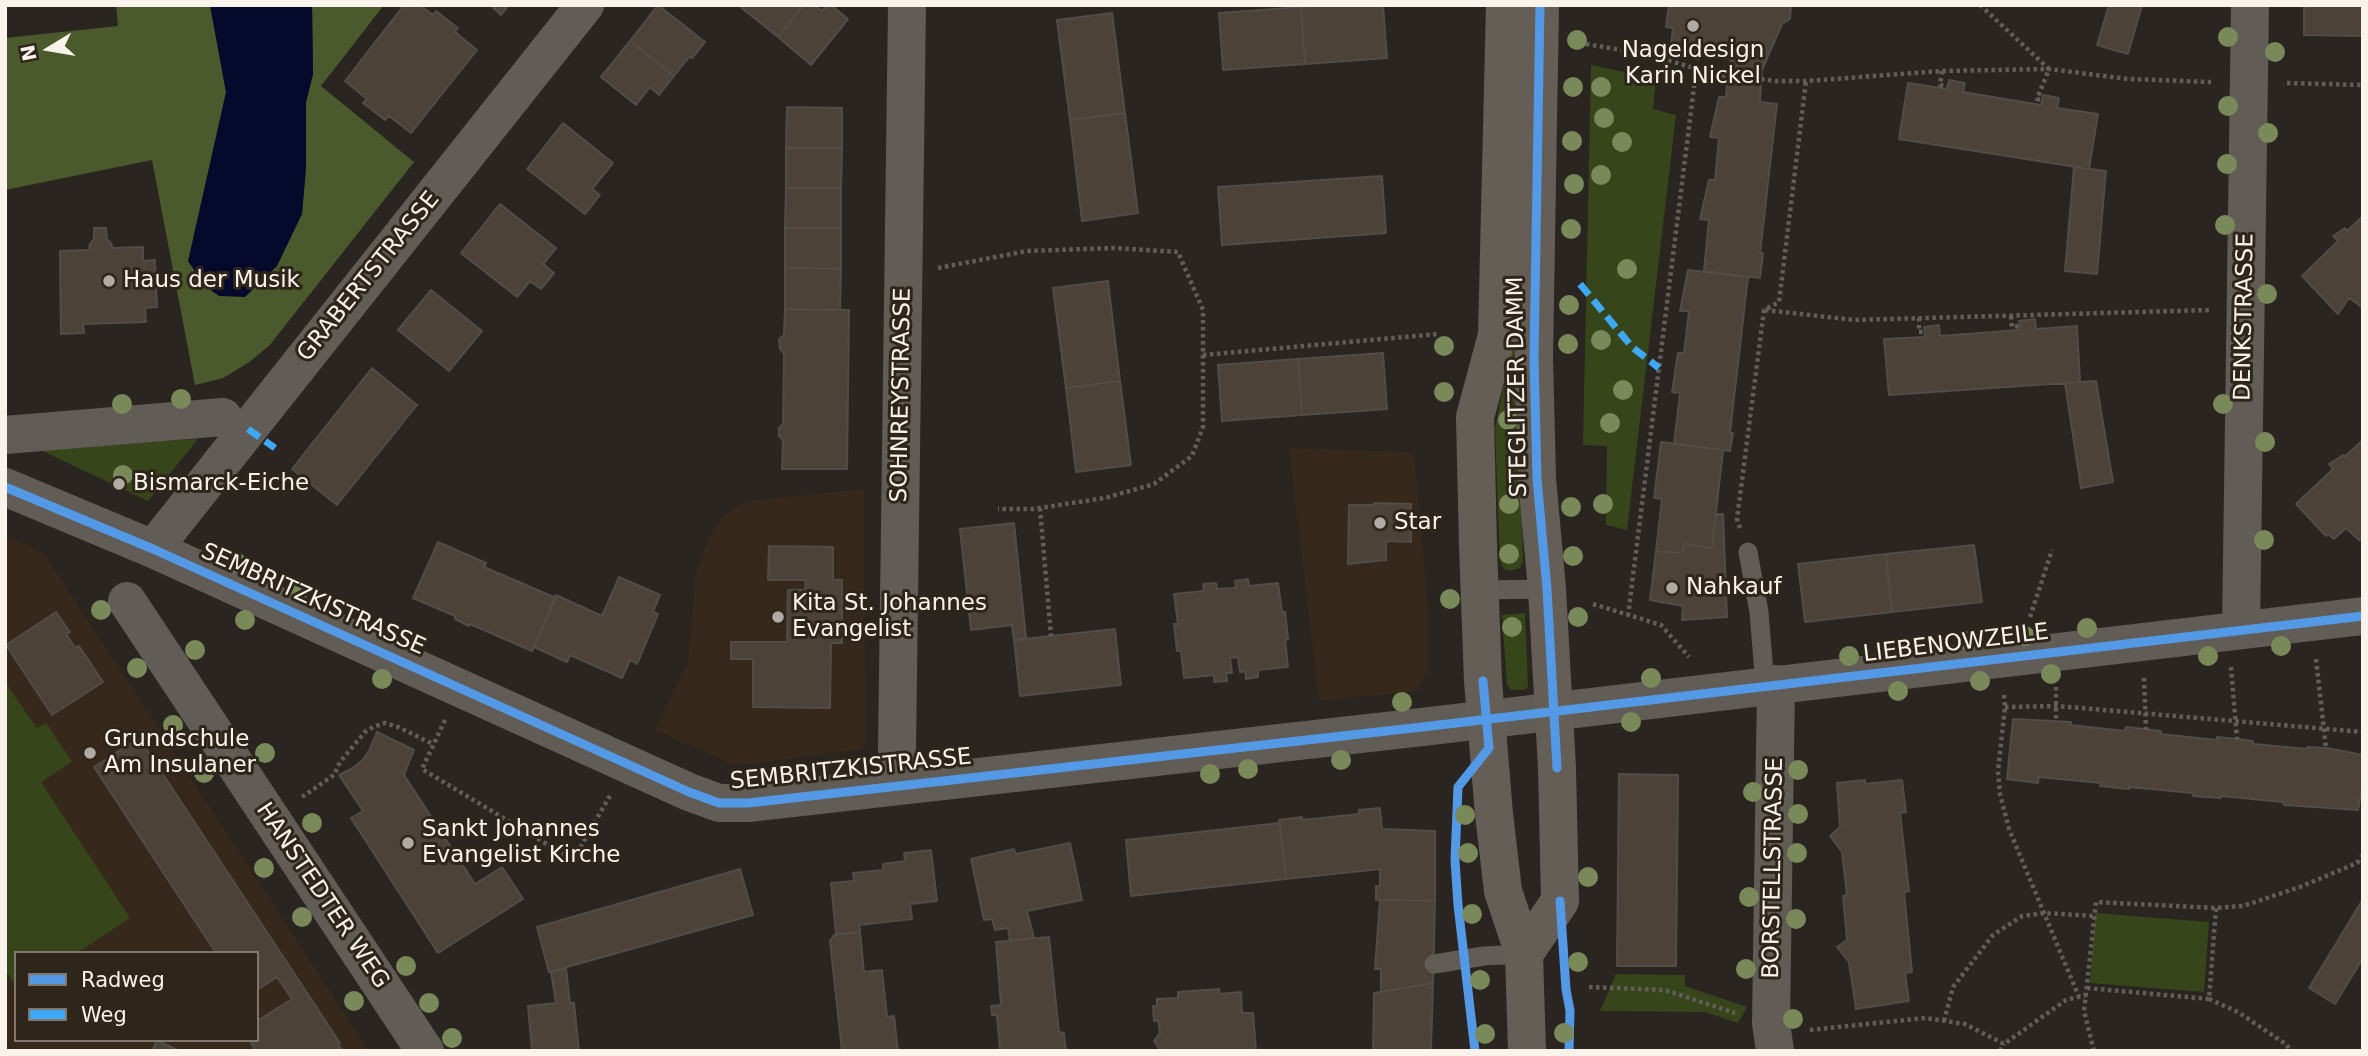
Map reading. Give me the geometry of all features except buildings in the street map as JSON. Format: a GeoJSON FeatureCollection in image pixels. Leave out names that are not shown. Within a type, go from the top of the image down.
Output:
{"type":"FeatureCollection","features":[{"type":"Feature","properties":{"kind":"main road","name":"STEGLITZER DAMM"},"geometry":{"type":"LineString","coordinates":[[1505,5],[1497,335],[1475,417],[1479,590],[1487,719],[1503,891],[1524,954],[1527,1051]]}},
{"type":"Feature","properties":{"kind":"main road","name":"STEGLITZER DAMM"},"geometry":{"type":"LineString","coordinates":[[1524,954],[1560,901],[1559,808],[1547,589],[1537,479],[1534,358],[1540,5]]}},
{"type":"Feature","properties":{"kind":"street","name":"GRABERTSTRASSE"},"geometry":{"type":"LineString","coordinates":[[153,549],[585,5]]}},
{"type":"Feature","properties":{"kind":"street","name":"SOHNREYSTRASSE"},"geometry":{"type":"LineString","coordinates":[[899,786],[897,748],[907,5]]}},
{"type":"Feature","properties":{"kind":"street","name":"DENKSTRASSE"},"geometry":{"type":"LineString","coordinates":[[2236,645],[2250,5]]}},
{"type":"Feature","properties":{"kind":"street"},"geometry":{"type":"LineString","coordinates":[[5,435],[223,417]]}},
{"type":"Feature","properties":{"kind":"street","name":"SEMBRITZKISTRASSE"},"geometry":{"type":"LineString","coordinates":[[5,486],[153,549],[689,792],[719,803],[748,803],[1553,711]]}},
{"type":"Feature","properties":{"kind":"street","name":"HANSTEDTER WEG"},"geometry":{"type":"LineString","coordinates":[[127,601],[425,1051]]}},
{"type":"Feature","properties":{"kind":"street","name":"LIEBENOWZEILE"},"geometry":{"type":"LineString","coordinates":[[1553,711],[1771,685],[2236,645],[2363,616]]}},
{"type":"Feature","properties":{"kind":"street","name":"BORSTELLSTRASSE"},"geometry":{"type":"LineString","coordinates":[[1771,685],[1771,1023],[1789,1041]]}},
{"type":"Feature","properties":{"kind":"lane"},"geometry":{"type":"LineString","coordinates":[[1748,552],[1771,685]]}},
{"type":"Feature","properties":{"kind":"lane"},"geometry":{"type":"LineString","coordinates":[[1479,590],[1547,589]]}},
{"type":"Feature","properties":{"kind":"lane"},"geometry":{"type":"LineString","coordinates":[[1434,964],[1484,956],[1524,954]]}},
{"type":"Feature","properties":{"kind":"path"},"geometry":{"type":"LineString","coordinates":[[1980,5],[2049,69]]}},
{"type":"Feature","properties":{"kind":"path"},"geometry":{"type":"LineString","coordinates":[[1586,44],[1646,54],[1729,76]]}},
{"type":"Feature","properties":{"kind":"path"},"geometry":{"type":"LineString","coordinates":[[1628,616],[1698,55]]}},
{"type":"Feature","properties":{"kind":"path"},"geometry":{"type":"LineString","coordinates":[[2042,100],[2038,99],[2049,69]]}},
{"type":"Feature","properties":{"kind":"path"},"geometry":{"type":"LineString","coordinates":[[1761,79],[1775,82],[1806,81],[1942,71],[2049,69],[2128,79],[2218,82]]}},
{"type":"Feature","properties":{"kind":"path"},"geometry":{"type":"LineString","coordinates":[[1942,71],[1940,85],[1947,86]]}},
{"type":"Feature","properties":{"kind":"path"},"geometry":{"type":"LineString","coordinates":[[1764,310],[1779,302],[1806,81]]}},
{"type":"Feature","properties":{"kind":"path"},"geometry":{"type":"LineString","coordinates":[[2274,83],[2363,85]]}},
{"type":"Feature","properties":{"kind":"path"},"geometry":{"type":"LineString","coordinates":[[934,268],[1027,251],[1114,248],[1178,252],[1203,310],[1203,427],[1192,456],[1154,484],[1105,498],[1040,508],[998,509]]}},
{"type":"Feature","properties":{"kind":"path"},"geometry":{"type":"LineString","coordinates":[[1764,310],[1854,320],[2214,310]]}},
{"type":"Feature","properties":{"kind":"path"},"geometry":{"type":"LineString","coordinates":[[1748,552],[1737,519],[1764,310]]}},
{"type":"Feature","properties":{"kind":"path"},"geometry":{"type":"LineString","coordinates":[[2011,316],[2012,327],[2020,326]]}},
{"type":"Feature","properties":{"kind":"path"},"geometry":{"type":"LineString","coordinates":[[1919,318],[1920,332],[1925,332]]}},
{"type":"Feature","properties":{"kind":"path"},"geometry":{"type":"LineString","coordinates":[[1203,355],[1438,334]]}},
{"type":"Feature","properties":{"kind":"path"},"geometry":{"type":"LineString","coordinates":[[1040,508],[1051,636]]}},
{"type":"Feature","properties":{"kind":"path"},"geometry":{"type":"LineString","coordinates":[[2026,628],[2052,550]]}},
{"type":"Feature","properties":{"kind":"path"},"geometry":{"type":"LineString","coordinates":[[1593,604],[1661,625],[1694,663]]}},
{"type":"Feature","properties":{"kind":"path"},"geometry":{"type":"LineString","coordinates":[[2236,645],[2237,739]]}},
{"type":"Feature","properties":{"kind":"path"},"geometry":{"type":"LineString","coordinates":[[2315,653],[2326,748]]}},
{"type":"Feature","properties":{"kind":"path"},"geometry":{"type":"LineString","coordinates":[[2143,672],[2146,730]]}},
{"type":"Feature","properties":{"kind":"path"},"geometry":{"type":"LineString","coordinates":[[2055,682],[2056,721]]}},
{"type":"Feature","properties":{"kind":"path"},"geometry":{"type":"LineString","coordinates":[[2003,688],[2004,708],[1998,771],[2000,794],[2009,829],[2079,997]]}},
{"type":"Feature","properties":{"kind":"path"},"geometry":{"type":"LineString","coordinates":[[2004,708],[2057,706],[2363,732]]}},
{"type":"Feature","properties":{"kind":"path"},"geometry":{"type":"LineString","coordinates":[[448,715],[422,769],[573,860],[615,788]]}},
{"type":"Feature","properties":{"kind":"path"},"geometry":{"type":"LineString","coordinates":[[300,798],[334,775],[340,762],[365,732],[373,727],[385,723],[433,744]]}},
{"type":"Feature","properties":{"kind":"path"},"geometry":{"type":"LineString","coordinates":[[2094,1051],[2084,1011],[2096,902],[2216,908],[2243,906],[2300,887],[2357,863],[2363,856]]}},
{"type":"Feature","properties":{"kind":"path"},"geometry":{"type":"LineString","coordinates":[[2209,999],[2216,908]]}},
{"type":"Feature","properties":{"kind":"path"},"geometry":{"type":"LineString","coordinates":[[1944,1021],[1953,987],[1993,935],[2022,916],[2044,913],[2094,916]]}},
{"type":"Feature","properties":{"kind":"path"},"geometry":{"type":"LineString","coordinates":[[1589,987],[1665,990],[1744,1016]]}},
{"type":"Feature","properties":{"kind":"path"},"geometry":{"type":"LineString","coordinates":[[2087,988],[2209,999],[2238,1012],[2287,1045],[2290,1051]]}},
{"type":"Feature","properties":{"kind":"path"},"geometry":{"type":"LineString","coordinates":[[2000,1051],[2004,1044],[2066,1000],[2086,995]]}},
{"type":"Feature","properties":{"kind":"path"},"geometry":{"type":"LineString","coordinates":[[1789,1041],[1924,1018],[1965,1024],[2004,1044]]}},
{"type":"Feature","properties":{"kind":"shaded area"},"geometry":{"type":"Polygon","coordinates":[[[1289,448],[1414,452],[1428,612],[1428,669],[1418,691],[1319,701],[1289,448]]]}},
{"type":"Feature","properties":{"kind":"shaded area","name":"Kita St. Johannes Evangelist"},"geometry":{"type":"Polygon","coordinates":[[[864,489],[865,741],[861,749],[736,766],[655,730],[688,662],[696,572],[707,542],[723,516],[735,507],[756,500],[864,489]]]}},
{"type":"Feature","properties":{"kind":"shaded area","name":"Grundschule Am Insulaner"},"geometry":{"type":"Polygon","coordinates":[[[5,535],[44,553],[369,1051],[5,1051],[5,535]]]}},
{"type":"Feature","properties":{"kind":"green space"},"geometry":{"type":"Polygon","coordinates":[[[116,5],[210,5],[226,92],[224,107],[302,214],[306,167],[306,102],[313,74],[312,5],[384,5],[321,86],[414,162],[269,346],[223,378],[195,385],[152,160],[5,190],[5,38],[118,26],[116,5]]]}},
{"type":"Feature","properties":{"kind":"green space"},"geometry":{"type":"Polygon","coordinates":[[[1591,65],[1656,79],[1653,109],[1676,115],[1627,530],[1606,525],[1607,446],[1583,445],[1591,65]]]}},
{"type":"Feature","properties":{"kind":"green space"},"geometry":{"type":"Polygon","coordinates":[[[1512,345],[1519,345],[1523,561],[1520,568],[1510,571],[1504,569],[1500,561],[1495,428],[1512,345]]]}},
{"type":"Feature","properties":{"kind":"green space"},"geometry":{"type":"Polygon","coordinates":[[[198,439],[148,501],[36,448],[56,446],[198,439]]]}},
{"type":"Feature","properties":{"kind":"green space"},"geometry":{"type":"Polygon","coordinates":[[[1525,613],[1528,687],[1524,690],[1511,690],[1507,685],[1502,615],[1525,613]]]}},
{"type":"Feature","properties":{"kind":"green space"},"geometry":{"type":"Polygon","coordinates":[[[5,682],[37,728],[46,723],[72,762],[41,782],[130,918],[80,951],[14,951],[14,983],[5,970],[5,682]]]}},
{"type":"Feature","properties":{"kind":"green space"},"geometry":{"type":"Polygon","coordinates":[[[2095,913],[2209,922],[2204,992],[2090,983],[2095,913]]]}},
{"type":"Feature","properties":{"kind":"green space"},"geometry":{"type":"Polygon","coordinates":[[[1616,974],[1685,975],[1685,986],[1747,1007],[1738,1023],[1705,1012],[1600,1011],[1616,974]]]}},
{"type":"Feature","properties":{"kind":"water"},"geometry":{"type":"Polygon","coordinates":[[[210,5],[312,5],[313,74],[306,102],[306,167],[302,214],[277,266],[245,297],[219,296],[205,286],[188,261],[226,92],[210,5]]]}},
{"type":"Feature","properties":{"kind":"marked path"},"geometry":{"type":"LineString","coordinates":[[1580,284],[1632,347],[1659,368]]}},
{"type":"Feature","properties":{"kind":"marked path"},"geometry":{"type":"LineString","coordinates":[[248,429],[275,448]]}},
{"type":"Feature","properties":{"kind":"cycle path"},"geometry":{"type":"LineString","coordinates":[[1540,5],[1534,358],[1537,479],[1547,589],[1557,768]]}},
{"type":"Feature","properties":{"kind":"cycle path"},"geometry":{"type":"LineString","coordinates":[[5,487],[153,549],[689,792],[719,803],[748,803],[1422,727],[2363,616]]}},
{"type":"Feature","properties":{"kind":"cycle path"},"geometry":{"type":"LineString","coordinates":[[1475,1051],[1455,860],[1458,787],[1489,748],[1483,681]]}},
{"type":"Feature","properties":{"kind":"cycle path"},"geometry":{"type":"LineString","coordinates":[[1560,901],[1570,1011],[1569,1051]]}},
{"type":"Feature","properties":{"kind":"place","name":"Nageldesign Karin Nickel"},"geometry":{"type":"Point","coordinates":[1693,26]}},
{"type":"Feature","properties":{"kind":"place","name":"Haus der Musik"},"geometry":{"type":"Point","coordinates":[109,281]}},
{"type":"Feature","properties":{"kind":"place","name":"Bismarck-Eiche"},"geometry":{"type":"Point","coordinates":[119,484]}},
{"type":"Feature","properties":{"kind":"place","name":"Star"},"geometry":{"type":"Point","coordinates":[1380,523]}},
{"type":"Feature","properties":{"kind":"place","name":"Nahkauf"},"geometry":{"type":"Point","coordinates":[1672,588]}},
{"type":"Feature","properties":{"kind":"place","name":"Kita St. Johannes Evangelist"},"geometry":{"type":"Point","coordinates":[778,617]}},
{"type":"Feature","properties":{"kind":"place","name":"Grundschule Am Insulaner"},"geometry":{"type":"Point","coordinates":[90,753]}},
{"type":"Feature","properties":{"kind":"place","name":"Sankt Johannes Evangelist Kirche"},"geometry":{"type":"Point","coordinates":[408,843]}}]}
